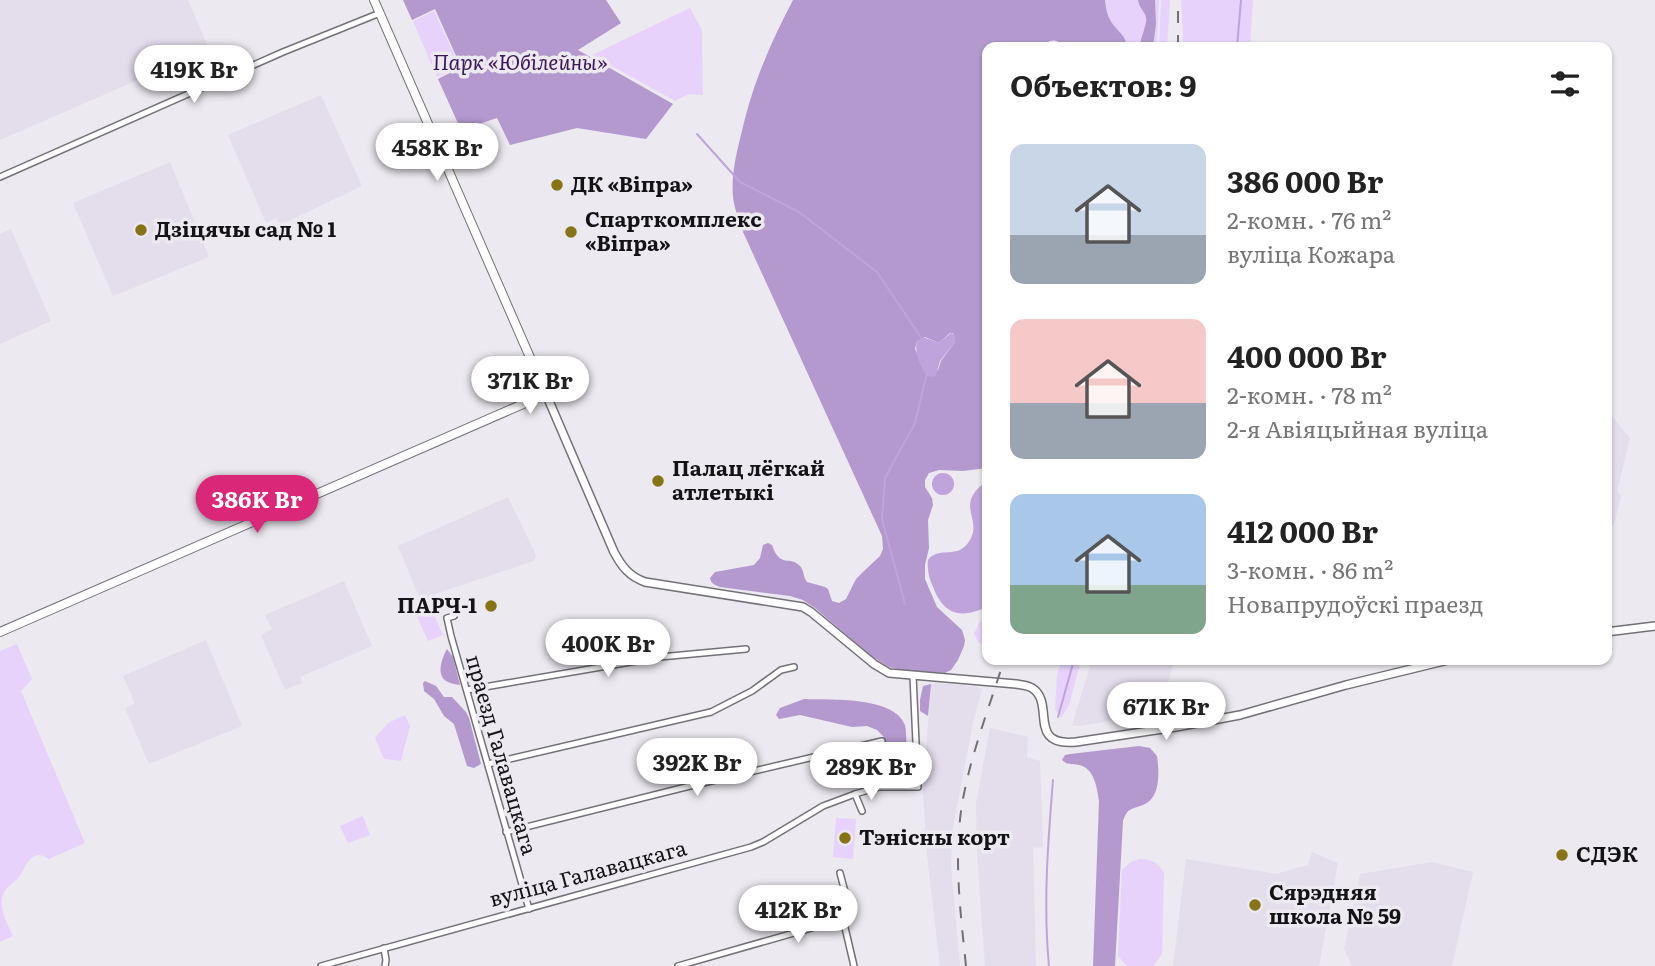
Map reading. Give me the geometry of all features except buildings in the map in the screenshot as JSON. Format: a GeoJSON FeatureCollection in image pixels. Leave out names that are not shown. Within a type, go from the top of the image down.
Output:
{"type":"FeatureCollection","features":[{"type":"Feature","properties":{"kind":"main road"},"geometry":{"type":"LineString","coordinates":[[0,632],[545,394],[374,0]]}},
{"type":"Feature","properties":{"kind":"street"},"geometry":{"type":"LineString","coordinates":[[0,177],[283,52],[380,13]]}},
{"type":"Feature","properties":{"kind":"street"},"geometry":{"type":"LineString","coordinates":[[545,394],[614,552],[629,574],[645,582],[803,607],[889,673],[1031,687],[1038,695],[1048,734],[1056,741],[1066,743],[1240,715],[1428,665]]}},
{"type":"Feature","properties":{"kind":"street","name":"праезд Галавацкага"},"geometry":{"type":"LineString","coordinates":[[454,616],[447,618],[456,654],[529,909]]}},
{"type":"Feature","properties":{"kind":"street"},"geometry":{"type":"LineString","coordinates":[[1612,631],[1655,626]]}},
{"type":"Feature","properties":{"kind":"street"},"geometry":{"type":"LineString","coordinates":[[467,690],[660,657],[746,649]]}},
{"type":"Feature","properties":{"kind":"street"},"geometry":{"type":"LineString","coordinates":[[488,764],[711,712],[752,691],[781,670],[794,667]]}},
{"type":"Feature","properties":{"kind":"street","name":"вуліца Галавацкага"},"geometry":{"type":"LineString","coordinates":[[321,966],[755,845],[823,806],[855,794],[879,787],[918,787],[913,676]]}},
{"type":"Feature","properties":{"kind":"street"},"geometry":{"type":"LineString","coordinates":[[506,832],[882,741]]}},
{"type":"Feature","properties":{"kind":"street"},"geometry":{"type":"LineString","coordinates":[[855,794],[862,811]]}},
{"type":"Feature","properties":{"kind":"street"},"geometry":{"type":"LineString","coordinates":[[678,966],[843,919],[850,911],[840,873]]}},
{"type":"Feature","properties":{"kind":"street"},"geometry":{"type":"LineString","coordinates":[[843,919],[854,966]]}},
{"type":"Feature","properties":{"kind":"street"},"geometry":{"type":"LineString","coordinates":[[384,948],[385,966]]}},
{"type":"Feature","properties":{"kind":"shaded area"},"geometry":{"type":"Polygon","coordinates":[[[0,0],[188,0],[209,49],[0,140],[0,0]]]}},
{"type":"Feature","properties":{"kind":"shaded area"},"geometry":{"type":"Polygon","coordinates":[[[1105,0],[1159,0],[1157,42],[1126,42],[1106,9],[1105,0]]]}},
{"type":"Feature","properties":{"kind":"shaded area"},"geometry":{"type":"Polygon","coordinates":[[[1161,0],[1170,0],[1167,42],[1159,42],[1161,0]]]}},
{"type":"Feature","properties":{"kind":"shaded area"},"geometry":{"type":"Polygon","coordinates":[[[1181,0],[1253,0],[1250,42],[1182,42],[1181,0]]]}},
{"type":"Feature","properties":{"kind":"shaded area"},"geometry":{"type":"Polygon","coordinates":[[[690,8],[702,30],[703,95],[689,94],[675,101],[592,55],[690,8]]]}},
{"type":"Feature","properties":{"kind":"shaded area"},"geometry":{"type":"Polygon","coordinates":[[[434,11],[460,67],[437,77],[413,21],[434,11]]]}},
{"type":"Feature","properties":{"kind":"shaded area"},"geometry":{"type":"Polygon","coordinates":[[[321,95],[362,186],[280,225],[276,218],[266,223],[228,135],[321,95]]]}},
{"type":"Feature","properties":{"kind":"shaded area","name":"Дзіцячы сад № 1"},"geometry":{"type":"Polygon","coordinates":[[[170,162],[209,257],[113,296],[73,203],[170,162]]]}},
{"type":"Feature","properties":{"kind":"shaded area"},"geometry":{"type":"Polygon","coordinates":[[[11,229],[51,321],[0,344],[0,234],[11,229]]]}},
{"type":"Feature","properties":{"kind":"shaded area"},"geometry":{"type":"Polygon","coordinates":[[[951,333],[955,335],[955,342],[940,361],[936,375],[927,376],[918,359],[917,341],[923,337],[939,343],[951,333]]]}},
{"type":"Feature","properties":{"kind":"shaded area"},"geometry":{"type":"Polygon","coordinates":[[[1612,416],[1630,438],[1617,491],[1621,496],[1612,526],[1612,416]]]}},
{"type":"Feature","properties":{"kind":"shaded area"},"geometry":{"type":"Polygon","coordinates":[[[943,473],[951,476],[954,484],[951,492],[943,495],[935,492],[932,484],[935,476],[943,473]]]}},
{"type":"Feature","properties":{"kind":"shaded area"},"geometry":{"type":"Polygon","coordinates":[[[982,486],[982,609],[969,613],[954,612],[942,604],[937,596],[929,577],[928,560],[938,553],[960,550],[970,540],[973,525],[970,504],[982,486]]]}},
{"type":"Feature","properties":{"kind":"shaded area"},"geometry":{"type":"Polygon","coordinates":[[[508,497],[536,555],[534,561],[420,599],[398,546],[508,497]]]}},
{"type":"Feature","properties":{"kind":"shaded area"},"geometry":{"type":"Polygon","coordinates":[[[344,581],[372,646],[300,677],[302,683],[285,690],[261,635],[272,629],[265,615],[344,581]]]}},
{"type":"Feature","properties":{"kind":"shaded area"},"geometry":{"type":"Polygon","coordinates":[[[427,599],[443,635],[428,641],[412,605],[427,599]]]}},
{"type":"Feature","properties":{"kind":"shaded area"},"geometry":{"type":"Polygon","coordinates":[[[982,621],[982,644],[974,634],[982,621]]]}},
{"type":"Feature","properties":{"kind":"shaded area"},"geometry":{"type":"Polygon","coordinates":[[[206,640],[242,726],[149,764],[125,708],[135,703],[123,676],[206,640]]]}},
{"type":"Feature","properties":{"kind":"shaded area"},"geometry":{"type":"Polygon","coordinates":[[[17,644],[32,679],[21,691],[85,843],[49,859],[33,856],[3,895],[3,913],[13,936],[0,942],[0,651],[17,644]]]}},
{"type":"Feature","properties":{"kind":"shaded area"},"geometry":{"type":"Polygon","coordinates":[[[1060,665],[1080,665],[1069,705],[1061,718],[1055,709],[1057,675],[1060,665]]]}},
{"type":"Feature","properties":{"kind":"shaded area"},"geometry":{"type":"Polygon","coordinates":[[[1090,665],[1173,665],[1160,713],[1072,725],[1090,665]]]}},
{"type":"Feature","properties":{"kind":"shaded area"},"geometry":{"type":"Polygon","coordinates":[[[931,684],[982,689],[952,833],[951,866],[960,966],[940,966],[927,855],[923,791],[931,684]]]}},
{"type":"Feature","properties":{"kind":"shaded area"},"geometry":{"type":"Polygon","coordinates":[[[405,715],[410,726],[401,761],[384,759],[375,738],[388,723],[405,715]]]}},
{"type":"Feature","properties":{"kind":"shaded area"},"geometry":{"type":"Polygon","coordinates":[[[990,728],[1028,737],[1027,757],[1040,761],[1043,847],[1033,848],[1036,966],[985,966],[976,804],[990,728]]]}},
{"type":"Feature","properties":{"kind":"shaded area"},"geometry":{"type":"Polygon","coordinates":[[[363,816],[370,835],[348,843],[340,826],[363,816]]]}},
{"type":"Feature","properties":{"kind":"shaded area","name":"Тэнісны корт"},"geometry":{"type":"Polygon","coordinates":[[[836,818],[856,819],[853,859],[833,857],[836,818]]]}},
{"type":"Feature","properties":{"kind":"shaded area","name":"Сярэдняя школа № 59"},"geometry":{"type":"Polygon","coordinates":[[[1312,852],[1338,863],[1319,966],[1173,966],[1186,859],[1276,874],[1308,865],[1312,852]]]}},
{"type":"Feature","properties":{"kind":"shaded area"},"geometry":{"type":"Polygon","coordinates":[[[1140,859],[1154,862],[1164,873],[1162,954],[1153,966],[1127,966],[1118,956],[1122,870],[1131,862],[1140,859]]]}},
{"type":"Feature","properties":{"kind":"shaded area"},"geometry":{"type":"Polygon","coordinates":[[[1432,862],[1473,872],[1452,966],[1352,966],[1344,949],[1360,874],[1432,862]]]}},
{"type":"Feature","properties":{"kind":"green space","name":"Парк «Юбілейны»"},"geometry":{"type":"Polygon","coordinates":[[[403,0],[606,0],[621,23],[578,50],[673,104],[646,139],[577,128],[510,145],[497,118],[461,130],[438,79],[461,67],[435,9],[412,20],[403,0]]]}},
{"type":"Feature","properties":{"kind":"green space"},"geometry":{"type":"Polygon","coordinates":[[[793,0],[1105,0],[1110,20],[1126,42],[982,42],[982,469],[939,470],[929,473],[925,480],[925,487],[933,505],[928,520],[929,548],[925,579],[937,607],[962,630],[965,640],[958,660],[951,670],[945,673],[889,667],[871,656],[803,600],[720,587],[712,583],[710,578],[715,572],[754,565],[760,558],[763,545],[768,543],[778,557],[800,566],[807,582],[825,587],[832,601],[839,603],[846,599],[856,579],[880,556],[883,549],[882,536],[737,214],[733,188],[738,146],[751,96],[793,0]],[[953,333],[939,343],[925,337],[917,341],[915,349],[927,375],[938,370],[941,361],[955,342],[953,333]]]}},
{"type":"Feature","properties":{"kind":"green space"},"geometry":{"type":"Polygon","coordinates":[[[1138,0],[1155,0],[1154,42],[1141,42],[1146,20],[1138,0]]]}},
{"type":"Feature","properties":{"kind":"green space"},"geometry":{"type":"Polygon","coordinates":[[[447,649],[453,657],[460,685],[448,682],[442,676],[442,662],[447,649]]]}},
{"type":"Feature","properties":{"kind":"green space"},"geometry":{"type":"Polygon","coordinates":[[[425,681],[436,686],[444,697],[452,697],[466,712],[481,764],[474,768],[467,766],[454,724],[424,691],[425,681]]]}},
{"type":"Feature","properties":{"kind":"green space"},"geometry":{"type":"Polygon","coordinates":[[[931,684],[928,716],[920,711],[920,700],[923,686],[931,684]]]}},
{"type":"Feature","properties":{"kind":"green space"},"geometry":{"type":"Polygon","coordinates":[[[804,699],[875,704],[899,716],[906,729],[905,769],[884,775],[879,746],[884,744],[884,737],[877,730],[800,715],[779,719],[776,715],[780,708],[804,699]]]}},
{"type":"Feature","properties":{"kind":"green space"},"geometry":{"type":"Polygon","coordinates":[[[1139,746],[1150,748],[1157,756],[1156,789],[1150,800],[1129,811],[1123,821],[1115,966],[1093,966],[1099,801],[1094,779],[1088,770],[1062,760],[1065,755],[1070,754],[1139,746]]]}},
{"type":"Feature","properties":{"kind":"waterway"},"geometry":{"type":"LineString","coordinates":[[1237,42],[1241,0]]}},
{"type":"Feature","properties":{"kind":"waterway"},"geometry":{"type":"LineString","coordinates":[[697,134],[740,182],[799,212],[877,272],[922,339]]}},
{"type":"Feature","properties":{"kind":"waterway"},"geometry":{"type":"LineString","coordinates":[[905,604],[882,519],[885,478],[915,423],[927,373]]}},
{"type":"Feature","properties":{"kind":"waterway"},"geometry":{"type":"LineString","coordinates":[[1058,717],[1073,665]]}},
{"type":"Feature","properties":{"kind":"waterway"},"geometry":{"type":"LineString","coordinates":[[1049,966],[1046,896],[1053,780]]}},
{"type":"Feature","properties":{"kind":"railway"},"geometry":{"type":"LineString","coordinates":[[1178,0],[1178,42]]}},
{"type":"Feature","properties":{"kind":"railway"},"geometry":{"type":"LineString","coordinates":[[966,966],[958,877],[961,811],[973,757],[1002,665]]}},
{"type":"Feature","properties":{"kind":"place","name":"ДК «Віпра»"},"geometry":{"type":"Point","coordinates":[557,185]}},
{"type":"Feature","properties":{"kind":"place","name":"Дзіцячы сад № 1"},"geometry":{"type":"Point","coordinates":[141,230]}},
{"type":"Feature","properties":{"kind":"place","name":"Спарткомплекс «Віпра»"},"geometry":{"type":"Point","coordinates":[571,232]}},
{"type":"Feature","properties":{"kind":"place","name":"Палац лёгкай атлетыкі"},"geometry":{"type":"Point","coordinates":[658,481]}},
{"type":"Feature","properties":{"kind":"place","name":"ПАРЧ-1"},"geometry":{"type":"Point","coordinates":[491,606]}},
{"type":"Feature","properties":{"kind":"place","name":"Тэнісны корт"},"geometry":{"type":"Point","coordinates":[845,838]}},
{"type":"Feature","properties":{"kind":"place","name":"СДЭК"},"geometry":{"type":"Point","coordinates":[1562,855]}},
{"type":"Feature","properties":{"kind":"place","name":"Сярэдняя школа № 59"},"geometry":{"type":"Point","coordinates":[1255,905]}}]}
